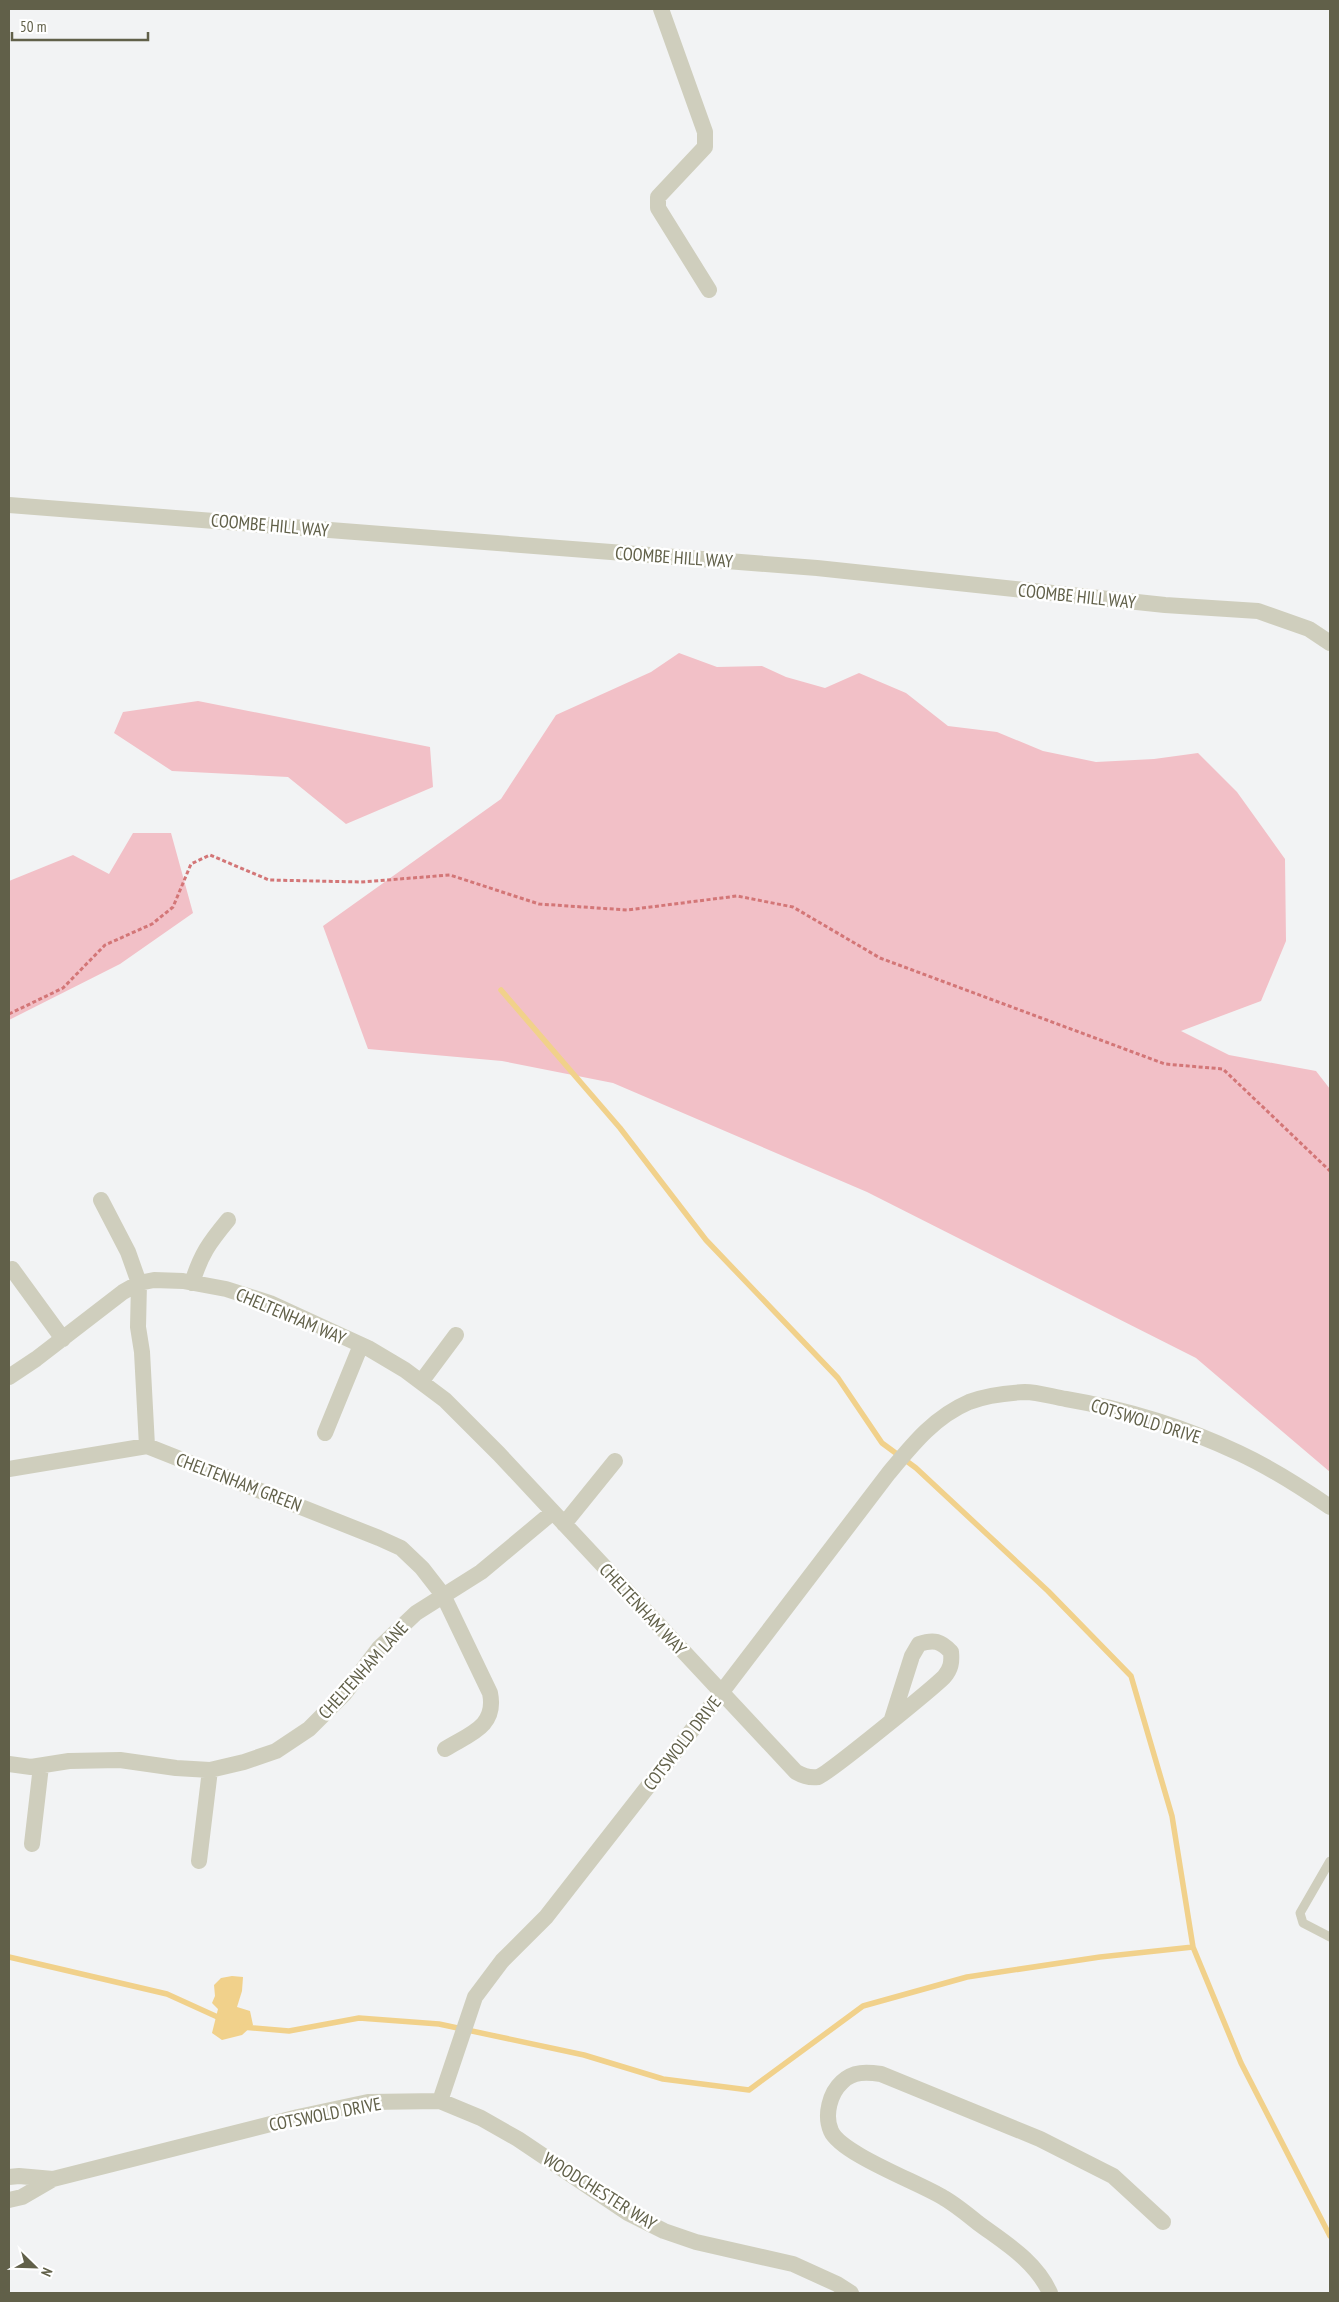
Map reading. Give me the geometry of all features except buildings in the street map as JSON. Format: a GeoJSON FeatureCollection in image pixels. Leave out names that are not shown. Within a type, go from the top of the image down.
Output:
{"type":"FeatureCollection","features":[{"type":"Feature","properties":{"kind":"street"},"geometry":{"type":"LineString","coordinates":[[661,9],[706,132],[705,147],[658,196],[658,208],[709,290]]}},
{"type":"Feature","properties":{"kind":"street","name":"COOMBE HILL WAY"},"geometry":{"type":"LineString","coordinates":[[9,505],[817,568],[1145,603],[1258,611],[1309,629],[1330,643]]}},
{"type":"Feature","properties":{"kind":"street"},"geometry":{"type":"LineString","coordinates":[[9,1469],[147,1446],[142,1352],[138,1327],[139,1283],[128,1252],[101,1200]]}},
{"type":"Feature","properties":{"kind":"street"},"geometry":{"type":"LineString","coordinates":[[192,1283],[199,1260],[207,1246],[228,1220]]}},
{"type":"Feature","properties":{"kind":"street"},"geometry":{"type":"LineString","coordinates":[[12,1269],[63,1339]]}},
{"type":"Feature","properties":{"kind":"street","name":"CHELTENHAM WAY"},"geometry":{"type":"LineString","coordinates":[[9,1378],[123,1292],[139,1283],[154,1280],[192,1283],[226,1289],[270,1303],[361,1345],[405,1370],[445,1400],[499,1454],[796,1772],[804,1776],[820,1776],[892,1719],[945,1676],[952,1665],[952,1652],[943,1643],[930,1640],[919,1644],[912,1656],[892,1719]]}},
{"type":"Feature","properties":{"kind":"street"},"geometry":{"type":"LineString","coordinates":[[421,1382],[456,1335]]}},
{"type":"Feature","properties":{"kind":"street","name":"CHELTENHAM WAY"},"geometry":{"type":"LineString","coordinates":[[325,1433],[361,1345]]}},
{"type":"Feature","properties":{"kind":"street","name":"COTSWOLD DRIVE"},"geometry":{"type":"LineString","coordinates":[[9,2200],[22,2197],[53,2179],[298,2117],[368,2102],[440,2101],[474,1997],[484,1982],[546,1917],[913,1444],[935,1422],[969,1402],[1004,1393],[1027,1392],[1115,1408],[1193,1434],[1240,1453],[1290,1480],[1330,1507]]}},
{"type":"Feature","properties":{"kind":"street","name":"CHELTENHAM GREEN"},"geometry":{"type":"LineString","coordinates":[[147,1446],[286,1500],[401,1548],[422,1568],[443,1595],[490,1693],[493,1707],[490,1716],[483,1725],[444,1749]]}},
{"type":"Feature","properties":{"kind":"street"},"geometry":{"type":"LineString","coordinates":[[564,1524],[615,1461]]}},
{"type":"Feature","properties":{"kind":"street","name":"CHELTENHAM LANE"},"geometry":{"type":"LineString","coordinates":[[9,1764],[41,1766],[69,1761],[120,1760],[176,1768],[210,1770],[276,1751],[309,1729],[345,1693],[379,1648],[416,1612],[481,1572],[553,1512]]}},
{"type":"Feature","properties":{"kind":"street"},"geometry":{"type":"LineString","coordinates":[[32,1844],[41,1766]]}},
{"type":"Feature","properties":{"kind":"street"},"geometry":{"type":"LineString","coordinates":[[199,1860],[210,1770]]}},
{"type":"Feature","properties":{"kind":"street"},"geometry":{"type":"LineString","coordinates":[[1050,2293],[1044,2280],[1032,2266],[1003,2241],[944,2198],[880,2167],[848,2148],[831,2131],[828,2115],[831,2097],[842,2081],[863,2071],[881,2074],[1040,2139],[1113,2176],[1163,2222]]}},
{"type":"Feature","properties":{"kind":"street","name":"WOODCHESTER WAY"},"geometry":{"type":"LineString","coordinates":[[440,2101],[481,2118],[518,2139],[628,2213],[664,2232],[696,2242],[793,2264],[851,2293]]}},
{"type":"Feature","properties":{"kind":"street","name":"COTSWOLD DRIVE"},"geometry":{"type":"LineString","coordinates":[[9,2177],[53,2179]]}},
{"type":"Feature","properties":{"kind":"lane"},"geometry":{"type":"LineString","coordinates":[[1330,1861],[1300,1913],[1303,1923],[1330,1936]]}},
{"type":"Feature","properties":{"kind":"path"},"geometry":{"type":"LineString","coordinates":[[9,1014],[63,988],[105,944],[152,924],[173,907],[191,864],[210,855],[269,880],[361,882],[450,875],[539,904],[627,910],[737,896],[793,907],[880,958],[1156,1061],[1165,1064],[1223,1069],[1330,1171]]}},
{"type":"Feature","properties":{"kind":"shaded area"},"geometry":{"type":"Polygon","coordinates":[[[679,653],[717,667],[762,666],[786,677],[825,688],[859,673],[906,693],[948,726],[997,732],[1043,751],[1096,762],[1154,759],[1198,753],[1237,792],[1285,859],[1286,941],[1261,1001],[1181,1031],[1229,1055],[1316,1071],[1330,1089],[1330,1472],[1196,1358],[867,1192],[613,1083],[502,1061],[368,1049],[323,926],[501,799],[556,715],[651,672],[679,653]]]}},
{"type":"Feature","properties":{"kind":"shaded area"},"geometry":{"type":"Polygon","coordinates":[[[198,701],[430,747],[433,787],[346,824],[288,777],[172,771],[114,733],[123,712],[198,701]]]}},
{"type":"Feature","properties":{"kind":"shaded area"},"geometry":{"type":"Polygon","coordinates":[[[133,833],[171,833],[193,913],[120,964],[9,1020],[9,881],[73,855],[109,874],[133,833]]]}},
{"type":"Feature","properties":{"kind":"shaded area"},"geometry":{"type":"Polygon","coordinates":[[[243,1977],[242,1991],[237,2007],[250,2011],[253,2025],[242,2035],[222,2040],[212,2033],[218,2009],[212,2003],[215,1996],[214,1985],[221,1978],[243,1977]]]}},
{"type":"Feature","properties":{"kind":"waterway"},"geometry":{"type":"LineString","coordinates":[[501,990],[620,1128],[706,1240],[838,1378],[882,1443],[916,1468],[1048,1591],[1131,1676],[1172,1816],[1193,1947],[1241,2063],[1330,2236]]}},
{"type":"Feature","properties":{"kind":"waterway"},"geometry":{"type":"LineString","coordinates":[[242,2027],[289,2031],[359,2018],[439,2024],[584,2055],[663,2079],[749,2090],[863,2006],[967,1977],[1100,1957],[1193,1947]]}},
{"type":"Feature","properties":{"kind":"waterway"},"geometry":{"type":"LineString","coordinates":[[9,1957],[167,1994],[222,2019]]}}]}
